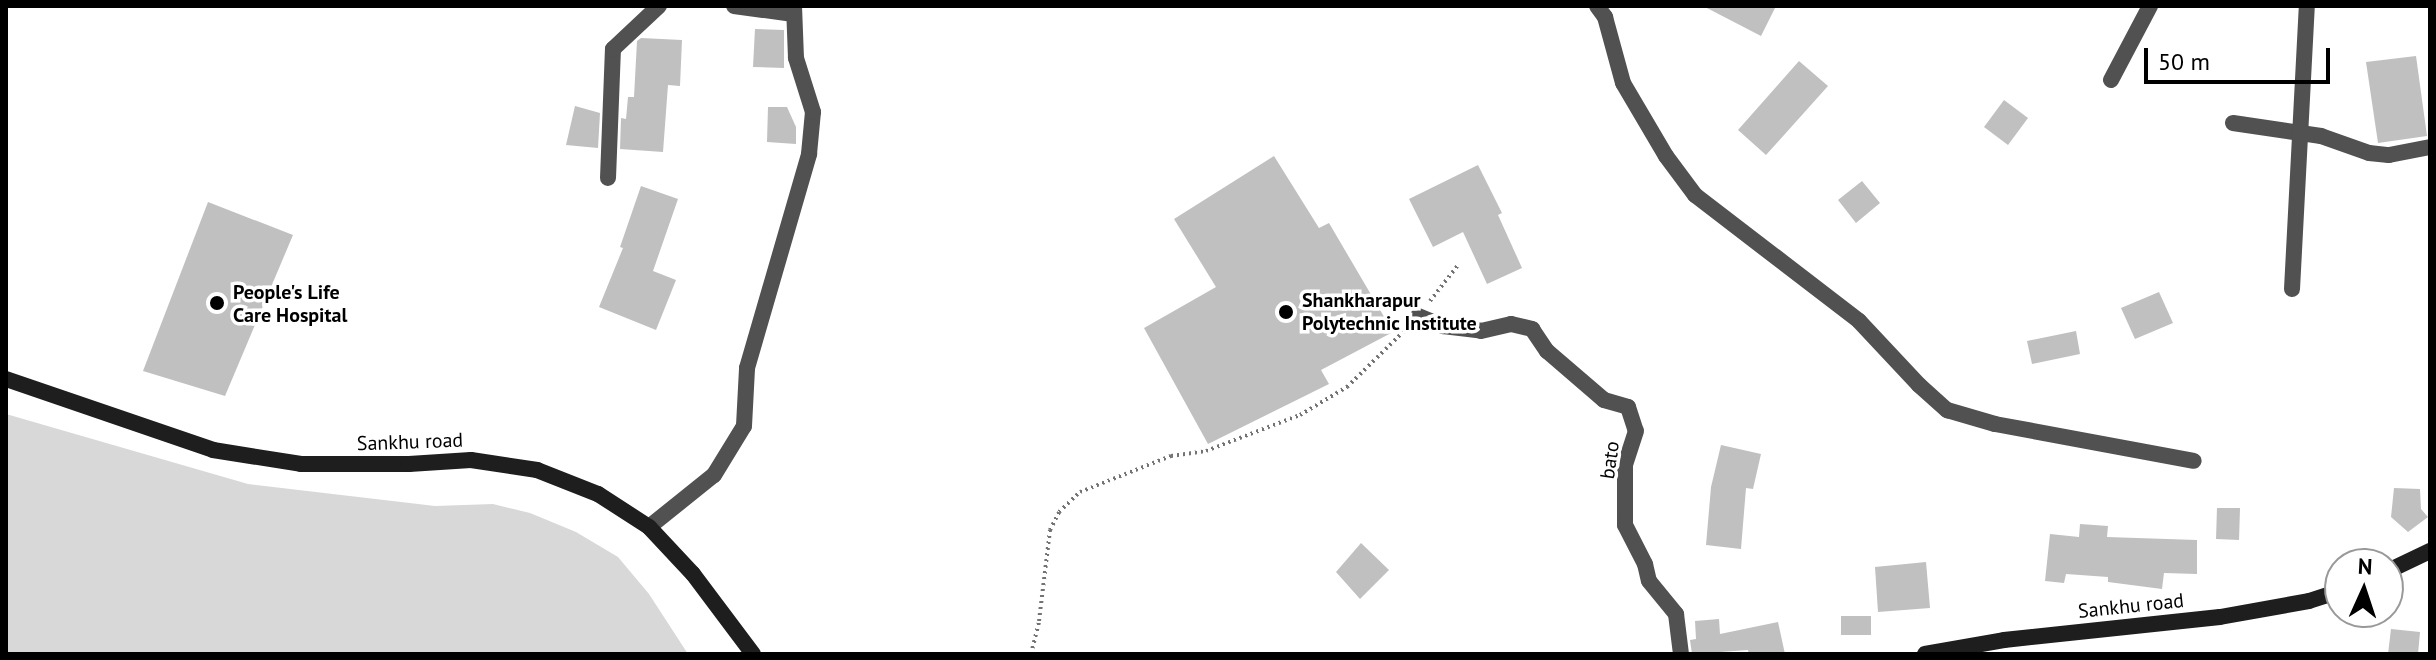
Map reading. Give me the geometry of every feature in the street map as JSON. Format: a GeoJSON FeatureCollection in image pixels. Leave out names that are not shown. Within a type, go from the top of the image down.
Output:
{"type":"FeatureCollection","features":[{"type":"Feature","properties":{"kind":"main road","name":"Sankhu road"},"geometry":{"type":"LineString","coordinates":[[6,379],[213,450],[301,464],[409,464],[471,460],[537,470],[598,494],[649,527],[693,574],[753,654]]}},
{"type":"Feature","properties":{"kind":"main road"},"geometry":{"type":"LineString","coordinates":[[2404,563],[2430,551]]}},
{"type":"Feature","properties":{"kind":"main road","name":"Sankhu road"},"geometry":{"type":"LineString","coordinates":[[1925,654],[2004,640],[2220,617],[2324,596]]}},
{"type":"Feature","properties":{"kind":"street"},"geometry":{"type":"LineString","coordinates":[[608,178],[613,49],[659,6]]}},
{"type":"Feature","properties":{"kind":"street"},"geometry":{"type":"LineString","coordinates":[[649,527],[714,475],[744,426],[751,353],[809,154],[813,112],[796,58],[794,10],[734,6]]}},
{"type":"Feature","properties":{"kind":"street"},"geometry":{"type":"LineString","coordinates":[[1597,6],[1605,17],[1623,83],[1666,156],[1695,195],[1859,321],[1947,410],[1995,424],[2194,461]]}},
{"type":"Feature","properties":{"kind":"street"},"geometry":{"type":"LineString","coordinates":[[2111,80],[2150,6]]}},
{"type":"Feature","properties":{"kind":"street"},"geometry":{"type":"LineString","coordinates":[[2292,289],[2307,6]]}},
{"type":"Feature","properties":{"kind":"street"},"geometry":{"type":"LineString","coordinates":[[2233,123],[2321,136],[2369,153],[2389,155],[2430,147]]}},
{"type":"Feature","properties":{"kind":"street","name":"bato"},"geometry":{"type":"LineString","coordinates":[[1418,316],[1443,326],[1481,331],[1511,324],[1532,329],[1547,351],[1604,400],[1628,407],[1636,431],[1625,464],[1625,525],[1645,564],[1649,581],[1676,614],[1681,654]]}},
{"type":"Feature","properties":{"kind":"path"},"geometry":{"type":"LineString","coordinates":[[1031,654],[1039,621],[1050,530],[1059,512],[1080,492],[1171,456],[1206,451],[1300,415],[1347,387],[1418,316],[1458,265]]}},
{"type":"Feature","properties":{"kind":"shaded area"},"geometry":{"type":"Polygon","coordinates":[[[6,414],[248,484],[435,506],[493,504],[530,513],[576,532],[618,557],[649,594],[688,654],[6,654],[6,414]]]}},
{"type":"Feature","properties":{"kind":"building"},"geometry":{"type":"Polygon","coordinates":[[[1703,6],[1776,6],[1761,36],[1703,6]]]}},
{"type":"Feature","properties":{"kind":"building"},"geometry":{"type":"Polygon","coordinates":[[[755,29],[784,30],[784,68],[753,67],[755,29]]]}},
{"type":"Feature","properties":{"kind":"building"},"geometry":{"type":"Polygon","coordinates":[[[641,38],[682,40],[680,86],[668,85],[663,152],[620,149],[621,118],[626,119],[628,97],[634,97],[637,41],[641,38]]]}},
{"type":"Feature","properties":{"kind":"building"},"geometry":{"type":"Polygon","coordinates":[[[2416,56],[2427,136],[2378,143],[2366,62],[2416,56]]]}},
{"type":"Feature","properties":{"kind":"building"},"geometry":{"type":"Polygon","coordinates":[[[1799,61],[1828,86],[1766,155],[1738,130],[1799,61]]]}},
{"type":"Feature","properties":{"kind":"building"},"geometry":{"type":"Polygon","coordinates":[[[2004,100],[2028,118],[2008,145],[1984,127],[2004,100]]]}},
{"type":"Feature","properties":{"kind":"building"},"geometry":{"type":"Polygon","coordinates":[[[575,106],[600,113],[598,148],[566,145],[575,106]]]}},
{"type":"Feature","properties":{"kind":"building"},"geometry":{"type":"Polygon","coordinates":[[[768,107],[787,107],[796,127],[796,144],[767,142],[768,107]]]}},
{"type":"Feature","properties":{"kind":"building"},"geometry":{"type":"Polygon","coordinates":[[[1274,156],[1319,228],[1329,223],[1393,332],[1321,370],[1329,384],[1208,444],[1144,328],[1216,287],[1174,219],[1274,156]]]}},
{"type":"Feature","properties":{"kind":"building"},"geometry":{"type":"Polygon","coordinates":[[[1478,165],[1502,213],[1498,215],[1522,268],[1487,284],[1463,232],[1433,247],[1409,199],[1478,165]]]}},
{"type":"Feature","properties":{"kind":"building"},"geometry":{"type":"Polygon","coordinates":[[[1862,181],[1880,203],[1856,223],[1838,200],[1862,181]]]}},
{"type":"Feature","properties":{"kind":"building"},"geometry":{"type":"Polygon","coordinates":[[[641,186],[678,199],[653,271],[676,280],[656,330],[599,307],[623,248],[620,247],[641,186]]]}},
{"type":"Feature","properties":{"kind":"building","name":"People's Life Care Hospital"},"geometry":{"type":"Polygon","coordinates":[[[208,202],[293,235],[225,396],[143,371],[208,202]]]}},
{"type":"Feature","properties":{"kind":"building"},"geometry":{"type":"Polygon","coordinates":[[[2159,292],[2173,323],[2135,339],[2121,308],[2159,292]]]}},
{"type":"Feature","properties":{"kind":"building"},"geometry":{"type":"Polygon","coordinates":[[[2076,331],[2080,354],[2032,364],[2027,341],[2076,331]]]}},
{"type":"Feature","properties":{"kind":"building"},"geometry":{"type":"Polygon","coordinates":[[[1721,445],[1761,454],[1753,489],[1746,488],[1741,549],[1706,545],[1711,487],[1721,445]]]}},
{"type":"Feature","properties":{"kind":"building"},"geometry":{"type":"Polygon","coordinates":[[[2394,488],[2420,489],[2421,509],[2428,517],[2408,532],[2391,517],[2394,488]]]}},
{"type":"Feature","properties":{"kind":"building"},"geometry":{"type":"Polygon","coordinates":[[[2217,508],[2240,508],[2239,540],[2216,539],[2217,508]]]}},
{"type":"Feature","properties":{"kind":"building"},"geometry":{"type":"Polygon","coordinates":[[[2080,524],[2108,526],[2107,537],[2197,540],[2197,574],[2164,573],[2162,589],[2108,582],[2108,577],[2066,574],[2064,583],[2045,581],[2050,534],[2079,537],[2080,524]]]}},
{"type":"Feature","properties":{"kind":"building"},"geometry":{"type":"Polygon","coordinates":[[[1361,543],[1389,570],[1360,599],[1336,572],[1361,543]]]}},
{"type":"Feature","properties":{"kind":"building"},"geometry":{"type":"Polygon","coordinates":[[[1926,562],[1930,608],[1878,612],[1875,567],[1926,562]]]}},
{"type":"Feature","properties":{"kind":"building"},"geometry":{"type":"Polygon","coordinates":[[[1841,616],[1871,616],[1871,635],[1841,635],[1841,616]]]}},
{"type":"Feature","properties":{"kind":"building"},"geometry":{"type":"Polygon","coordinates":[[[1719,619],[1720,634],[1778,622],[1785,654],[1749,654],[1748,650],[1692,654],[1690,640],[1696,639],[1695,621],[1719,619]]]}},
{"type":"Feature","properties":{"kind":"building"},"geometry":{"type":"Polygon","coordinates":[[[2391,629],[2420,632],[2418,654],[2388,654],[2391,629]]]}},
{"type":"Feature","properties":{"kind":"place","name":"People's Life Care Hospital"},"geometry":{"type":"Point","coordinates":[217,303]}},
{"type":"Feature","properties":{"kind":"place","name":"Shankharapur Polytechnic Institute"},"geometry":{"type":"Point","coordinates":[1286,312]}}]}
